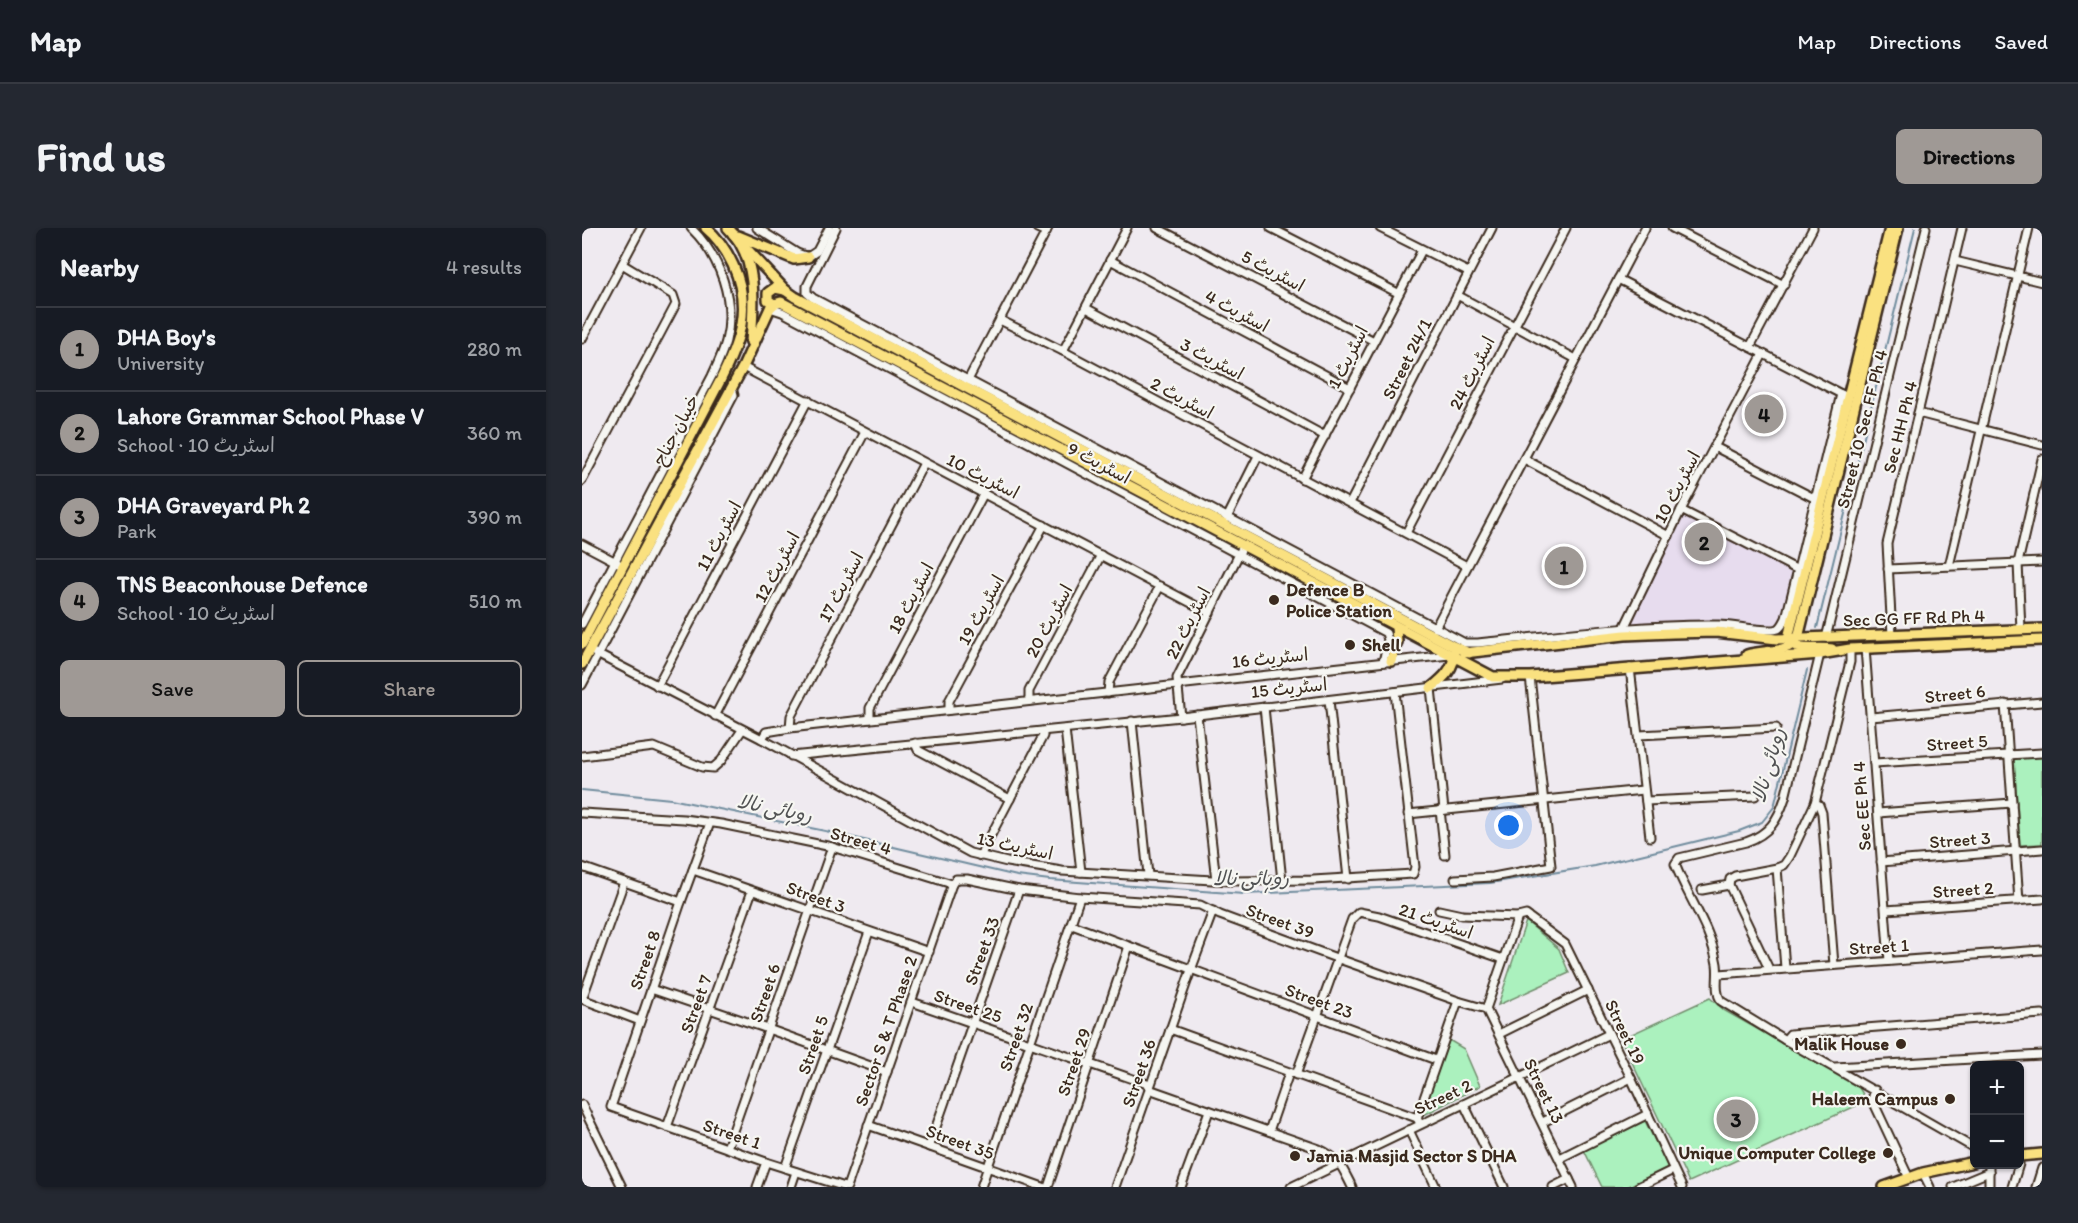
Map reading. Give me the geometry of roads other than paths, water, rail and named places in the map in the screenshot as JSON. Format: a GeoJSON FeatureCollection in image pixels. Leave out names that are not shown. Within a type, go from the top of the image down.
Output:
{"type":"FeatureCollection","features":[{"type":"Feature","properties":{"kind":"main road","name":"خیبان جناح"},"geometry":{"type":"LineString","coordinates":[[590,649],[619,563],[736,344],[742,316],[741,283],[729,256],[706,228]]}},
{"type":"Feature","properties":{"kind":"main road"},"geometry":{"type":"LineString","coordinates":[[1792,640],[1823,481],[1890,228]]}},
{"type":"Feature","properties":{"kind":"main road"},"geometry":{"type":"LineString","coordinates":[[1734,660],[1756,652],[1783,649],[1792,640],[1898,228]]}},
{"type":"Feature","properties":{"kind":"main road","name":"خیبان جناح"},"geometry":{"type":"LineString","coordinates":[[730,231],[744,253],[753,288],[751,347]]}},
{"type":"Feature","properties":{"kind":"main road"},"geometry":{"type":"LineString","coordinates":[[730,231],[794,259],[808,256]]}},
{"type":"Feature","properties":{"kind":"main road"},"geometry":{"type":"LineString","coordinates":[[730,231],[785,290],[795,297],[967,384],[1451,645],[1459,656]]}},
{"type":"Feature","properties":{"kind":"main road","name":"خیبان جناح"},"geometry":{"type":"LineString","coordinates":[[582,664],[644,559],[743,367],[772,306],[768,300],[768,293],[775,288],[785,290]]}},
{"type":"Feature","properties":{"kind":"main road"},"geometry":{"type":"LineString","coordinates":[[772,306],[781,302],[787,304],[1241,550],[1389,627],[1459,656],[1488,676],[1504,679]]}},
{"type":"Feature","properties":{"kind":"main road"},"geometry":{"type":"LineString","coordinates":[[1387,662],[1397,642],[1389,627]]}},
{"type":"Feature","properties":{"kind":"main road","name":"Sec GG FF Rd Ph 4"},"geometry":{"type":"LineString","coordinates":[[1792,640],[2042,629]]}},
{"type":"Feature","properties":{"kind":"main road","name":"اسٹریٹ 16"},"geometry":{"type":"LineString","coordinates":[[1459,656],[1492,646],[1625,632],[1716,632],[1792,640]]}},
{"type":"Feature","properties":{"kind":"main road"},"geometry":{"type":"LineString","coordinates":[[1792,640],[1800,648],[1838,650],[2042,640]]}},
{"type":"Feature","properties":{"kind":"main road"},"geometry":{"type":"LineString","coordinates":[[1451,645],[1459,656]]}},
{"type":"Feature","properties":{"kind":"main road","name":"اسٹریٹ 15"},"geometry":{"type":"LineString","coordinates":[[1504,679],[1820,654],[1838,650]]}},
{"type":"Feature","properties":{"kind":"main road"},"geometry":{"type":"LineString","coordinates":[[1431,688],[1448,672],[1459,656]]}},
{"type":"Feature","properties":{"kind":"main road"},"geometry":{"type":"LineString","coordinates":[[2024,1156],[2042,1154]]}},
{"type":"Feature","properties":{"kind":"main road"},"geometry":{"type":"LineString","coordinates":[[1890,1186],[1923,1173],[1970,1163]]}},
{"type":"Feature","properties":{"kind":"street"},"geometry":{"type":"LineString","coordinates":[[582,339],[641,228]]}},
{"type":"Feature","properties":{"kind":"street"},"geometry":{"type":"LineString","coordinates":[[691,228],[712,254],[727,295],[729,319],[716,379]]}},
{"type":"Feature","properties":{"kind":"street"},"geometry":{"type":"LineString","coordinates":[[757,228],[797,253],[808,256],[817,251],[829,228]]}},
{"type":"Feature","properties":{"kind":"street"},"geometry":{"type":"LineString","coordinates":[[836,228],[807,286],[807,292],[813,298],[967,384],[1465,643],[1492,646]]}},
{"type":"Feature","properties":{"kind":"street"},"geometry":{"type":"LineString","coordinates":[[967,384],[1047,230],[1037,228]]}},
{"type":"Feature","properties":{"kind":"street"},"geometry":{"type":"LineString","coordinates":[[1062,351],[1127,228]]}},
{"type":"Feature","properties":{"kind":"street","name":"اسٹریٹ 5"},"geometry":{"type":"LineString","coordinates":[[1158,228],[1374,341]]}},
{"type":"Feature","properties":{"kind":"street"},"geometry":{"type":"LineString","coordinates":[[1271,228],[1398,293]]}},
{"type":"Feature","properties":{"kind":"street"},"geometry":{"type":"LineString","coordinates":[[1380,228],[1468,273]]}},
{"type":"Feature","properties":{"kind":"street","name":"Street 24/1"},"geometry":{"type":"LineString","coordinates":[[1350,503],[1492,228]]}},
{"type":"Feature","properties":{"kind":"street","name":"اسٹریٹ 24"},"geometry":{"type":"LineString","coordinates":[[1406,534],[1566,228]]}},
{"type":"Feature","properties":{"kind":"street"},"geometry":{"type":"LineString","coordinates":[[1436,628],[1645,228]]}},
{"type":"Feature","properties":{"kind":"street"},"geometry":{"type":"LineString","coordinates":[[1672,228],[1784,285]]}},
{"type":"Feature","properties":{"kind":"street"},"geometry":{"type":"LineString","coordinates":[[1750,348],[1812,228]]}},
{"type":"Feature","properties":{"kind":"street","name":"Street 10 Sec FF Ph 4"},"geometry":{"type":"LineString","coordinates":[[1827,638],[1926,228]]}},
{"type":"Feature","properties":{"kind":"street","name":"Sec HH Ph 4"},"geometry":{"type":"LineString","coordinates":[[1892,635],[1887,544],[1962,228]]}},
{"type":"Feature","properties":{"kind":"street"},"geometry":{"type":"LineString","coordinates":[[1949,566],[2029,228]]}},
{"type":"Feature","properties":{"kind":"street","name":"اسٹریٹ 1"},"geometry":{"type":"LineString","coordinates":[[1302,479],[1422,250]]}},
{"type":"Feature","properties":{"kind":"street","name":"اسٹریٹ 4"},"geometry":{"type":"LineString","coordinates":[[1110,260],[1350,388]]}},
{"type":"Feature","properties":{"kind":"street"},"geometry":{"type":"LineString","coordinates":[[1955,261],[2042,282]]}},
{"type":"Feature","properties":{"kind":"street"},"geometry":{"type":"LineString","coordinates":[[582,481],[676,304],[674,295],[622,264]]}},
{"type":"Feature","properties":{"kind":"street"},"geometry":{"type":"LineString","coordinates":[[1618,279],[1844,396]]}},
{"type":"Feature","properties":{"kind":"street"},"geometry":{"type":"LineString","coordinates":[[1457,295],[1576,359]]}},
{"type":"Feature","properties":{"kind":"street","name":"اسٹریٹ 3"},"geometry":{"type":"LineString","coordinates":[[1086,308],[1324,436]]}},
{"type":"Feature","properties":{"kind":"street","name":"اسٹریٹ 2"},"geometry":{"type":"LineString","coordinates":[[1000,320],[1467,566]]}},
{"type":"Feature","properties":{"kind":"street","name":"اسٹریٹ 10"},"geometry":{"type":"LineString","coordinates":[[1625,632],[1681,510],[1763,354]]}},
{"type":"Feature","properties":{"kind":"street","name":"اسٹریٹ 10"},"geometry":{"type":"LineString","coordinates":[[743,367],[1210,613]]}},
{"type":"Feature","properties":{"kind":"street","name":"اسٹریٹ 11"},"geometry":{"type":"LineString","coordinates":[[657,686],[808,400]]}},
{"type":"Feature","properties":{"kind":"street"},"geometry":{"type":"LineString","coordinates":[[1918,413],[2042,445]]}},
{"type":"Feature","properties":{"kind":"street","name":"اسٹریٹ 12"},"geometry":{"type":"LineString","coordinates":[[715,716],[865,432]]}},
{"type":"Feature","properties":{"kind":"street"},"geometry":{"type":"LineString","coordinates":[[1715,447],[1814,498]]}},
{"type":"Feature","properties":{"kind":"street"},"geometry":{"type":"LineString","coordinates":[[1227,518],[1258,456]]}},
{"type":"Feature","properties":{"kind":"street"},"geometry":{"type":"LineString","coordinates":[[1524,459],[1669,536]]}},
{"type":"Feature","properties":{"kind":"street"},"geometry":{"type":"LineString","coordinates":[[2021,630],[2018,563],[2042,459]]}},
{"type":"Feature","properties":{"kind":"street","name":"اسٹریٹ 17"},"geometry":{"type":"LineString","coordinates":[[790,728],[791,716],[924,463]]}},
{"type":"Feature","properties":{"kind":"street"},"geometry":{"type":"LineString","coordinates":[[1625,632],[1720,625],[1778,629],[1786,618],[1814,498],[1823,481]]}},
{"type":"Feature","properties":{"kind":"street","name":"اسٹریٹ 18"},"geometry":{"type":"LineString","coordinates":[[870,719],[870,708],[984,493]]}},
{"type":"Feature","properties":{"kind":"street"},"geometry":{"type":"LineString","coordinates":[[1681,510],[1798,570]]}},
{"type":"Feature","properties":{"kind":"street","name":"اسٹریٹ 19"},"geometry":{"type":"LineString","coordinates":[[949,710],[948,701],[1044,525]]}},
{"type":"Feature","properties":{"kind":"street"},"geometry":{"type":"LineString","coordinates":[[582,544],[619,563],[582,624]]}},
{"type":"Feature","properties":{"kind":"street","name":"اسٹریٹ 22"},"geometry":{"type":"LineString","coordinates":[[1180,717],[1176,678],[1241,550]]}},
{"type":"Feature","properties":{"kind":"street","name":"اسٹریٹ 20"},"geometry":{"type":"LineString","coordinates":[[1029,701],[1029,692],[1101,555]]}},
{"type":"Feature","properties":{"kind":"street"},"geometry":{"type":"LineString","coordinates":[[1888,569],[2042,562]]}},
{"type":"Feature","properties":{"kind":"street"},"geometry":{"type":"LineString","coordinates":[[1108,693],[1109,682],[1160,586]]}},
{"type":"Feature","properties":{"kind":"street","name":"Sec EE Ph 4"},"geometry":{"type":"LineString","coordinates":[[1865,648],[1889,961]]}},
{"type":"Feature","properties":{"kind":"street"},"geometry":{"type":"LineString","coordinates":[[582,685],[590,649]]}},
{"type":"Feature","properties":{"kind":"street","name":"اسٹریٹ 13"},"geometry":{"type":"LineString","coordinates":[[590,649],[970,853],[1007,862],[1081,872],[1216,880],[1348,879],[1413,874],[1415,867],[1408,814]]}},
{"type":"Feature","properties":{"kind":"street"},"geometry":{"type":"LineString","coordinates":[[1769,969],[1729,885],[1730,879],[1777,868],[1784,864],[1790,856],[1815,803],[1850,662],[1850,649]]}},
{"type":"Feature","properties":{"kind":"street"},"geometry":{"type":"LineString","coordinates":[[1820,654],[1785,798],[1772,827],[1756,839],[1676,860],[1676,867],[1710,938],[1719,975],[1717,992],[1721,1001],[1970,1146]]}},
{"type":"Feature","properties":{"kind":"street","name":"اسٹریٹ 16"},"geometry":{"type":"LineString","coordinates":[[762,740],[766,732],[790,728],[1177,684],[1459,656]]}},
{"type":"Feature","properties":{"kind":"street"},"geometry":{"type":"LineString","coordinates":[[1630,668],[1650,837]]}},
{"type":"Feature","properties":{"kind":"street"},"geometry":{"type":"LineString","coordinates":[[1455,879],[1493,877],[1551,866],[1530,677]]}},
{"type":"Feature","properties":{"kind":"street","name":"اسٹریٹ 15"},"geometry":{"type":"LineString","coordinates":[[791,756],[1180,717],[1504,679]]}},
{"type":"Feature","properties":{"kind":"street"},"geometry":{"type":"LineString","coordinates":[[1431,688],[1445,855]]}},
{"type":"Feature","properties":{"kind":"street"},"geometry":{"type":"LineString","coordinates":[[1395,692],[1408,814],[1643,790]]}},
{"type":"Feature","properties":{"kind":"street"},"geometry":{"type":"LineString","coordinates":[[1329,700],[1348,879]]}},
{"type":"Feature","properties":{"kind":"street","name":"Street 6"},"geometry":{"type":"LineString","coordinates":[[1871,717],[2042,702]]}},
{"type":"Feature","properties":{"kind":"street"},"geometry":{"type":"LineString","coordinates":[[2004,704],[2019,901]]}},
{"type":"Feature","properties":{"kind":"street"},"geometry":{"type":"LineString","coordinates":[[1264,707],[1282,881]]}},
{"type":"Feature","properties":{"kind":"street"},"geometry":{"type":"LineString","coordinates":[[1197,715],[1216,880]]}},
{"type":"Feature","properties":{"kind":"street"},"geometry":{"type":"LineString","coordinates":[[1132,721],[1148,875]]}},
{"type":"Feature","properties":{"kind":"street"},"geometry":{"type":"LineString","coordinates":[[1639,735],[1776,728]]}},
{"type":"Feature","properties":{"kind":"street"},"geometry":{"type":"LineString","coordinates":[[1065,729],[1081,872]]}},
{"type":"Feature","properties":{"kind":"street"},"geometry":{"type":"LineString","coordinates":[[582,756],[654,747],[702,767],[713,768],[722,761],[742,730]]}},
{"type":"Feature","properties":{"kind":"street"},"geometry":{"type":"LineString","coordinates":[[980,856],[1043,736],[1043,731]]}},
{"type":"Feature","properties":{"kind":"street"},"geometry":{"type":"LineString","coordinates":[[915,743],[918,750],[1010,799]]}},
{"type":"Feature","properties":{"kind":"street","name":"Street 5"},"geometry":{"type":"LineString","coordinates":[[1874,763],[2042,753]]}},
{"type":"Feature","properties":{"kind":"street"},"geometry":{"type":"LineString","coordinates":[[1646,801],[1755,796]]}},
{"type":"Feature","properties":{"kind":"street"},"geometry":{"type":"LineString","coordinates":[[1815,803],[1819,805],[1822,813],[1834,965]]}},
{"type":"Feature","properties":{"kind":"street"},"geometry":{"type":"LineString","coordinates":[[1878,813],[2012,803]]}},
{"type":"Feature","properties":{"kind":"street","name":"Street 4"},"geometry":{"type":"LineString","coordinates":[[582,813],[684,819],[710,823],[832,847],[952,884]]}},
{"type":"Feature","properties":{"kind":"street","name":"Street 8"},"geometry":{"type":"LineString","coordinates":[[611,1107],[710,823]]}},
{"type":"Feature","properties":{"kind":"street","name":"Street 6"},"geometry":{"type":"LineString","coordinates":[[727,1148],[832,847]]}},
{"type":"Feature","properties":{"kind":"street","name":"Street 3"},"geometry":{"type":"LineString","coordinates":[[1881,862],[2042,849]]}},
{"type":"Feature","properties":{"kind":"street"},"geometry":{"type":"LineString","coordinates":[[582,867],[681,902]]}},
{"type":"Feature","properties":{"kind":"street"},"geometry":{"type":"LineString","coordinates":[[1777,868],[1785,968]]}},
{"type":"Feature","properties":{"kind":"street","name":"Street 3"},"geometry":{"type":"LineString","coordinates":[[693,870],[929,952]]}},
{"type":"Feature","properties":{"kind":"street","name":"Street 39"},"geometry":{"type":"LineString","coordinates":[[952,884],[956,879],[961,878],[1019,890],[1080,897],[1200,905],[1220,915],[1339,959],[1486,1009]]}},
{"type":"Feature","properties":{"kind":"street"},"geometry":{"type":"LineString","coordinates":[[624,882],[582,999],[640,1021]]}},
{"type":"Feature","properties":{"kind":"street","name":"Sector S & T Phase 2"},"geometry":{"type":"LineString","coordinates":[[846,1187],[952,884]]}},
{"type":"Feature","properties":{"kind":"street"},"geometry":{"type":"LineString","coordinates":[[1702,890],[1729,885]]}},
{"type":"Feature","properties":{"kind":"street","name":"Street 33"},"geometry":{"type":"LineString","coordinates":[[929,1147],[1019,890]]}},
{"type":"Feature","properties":{"kind":"street","name":"Street 7"},"geometry":{"type":"LineString","coordinates":[[667,1127],[752,891]]}},
{"type":"Feature","properties":{"kind":"street","name":"Street 32"},"geometry":{"type":"LineString","coordinates":[[981,1187],[1080,897]]}},
{"type":"Feature","properties":{"kind":"street","name":"Street 2"},"geometry":{"type":"LineString","coordinates":[[1886,910],[2042,899]]}},
{"type":"Feature","properties":{"kind":"street"},"geometry":{"type":"LineString","coordinates":[[1439,910],[1462,915],[1518,917],[1486,1009]]}},
{"type":"Feature","properties":{"kind":"street","name":"Street 36"},"geometry":{"type":"LineString","coordinates":[[1115,1187],[1213,911]]}},
{"type":"Feature","properties":{"kind":"street","name":"اسٹریٹ 21"},"geometry":{"type":"LineString","coordinates":[[1339,959],[1352,919],[1359,912],[1379,916],[1503,959]]}},
{"type":"Feature","properties":{"kind":"street","name":"Street 19"},"geometry":{"type":"LineString","coordinates":[[1518,917],[1526,915],[1565,944],[1682,1187]]}},
{"type":"Feature","properties":{"kind":"street","name":"Street 23"},"geometry":{"type":"LineString","coordinates":[[1072,925],[1436,1060]]}},
{"type":"Feature","properties":{"kind":"street","name":"Street 5"},"geometry":{"type":"LineString","coordinates":[[785,1168],[868,932]]}},
{"type":"Feature","properties":{"kind":"street","name":"Street 29"},"geometry":{"type":"LineString","coordinates":[[1048,1187],[1129,946]]}},
{"type":"Feature","properties":{"kind":"street","name":"Street 1"},"geometry":{"type":"LineString","coordinates":[[1719,975],[1769,969],[2042,950]]}},
{"type":"Feature","properties":{"kind":"street"},"geometry":{"type":"LineString","coordinates":[[1269,1131],[1318,1016],[1339,959]]}},
{"type":"Feature","properties":{"kind":"street"},"geometry":{"type":"LineString","coordinates":[[651,989],[887,1072]]}},
{"type":"Feature","properties":{"kind":"street"},"geometry":{"type":"LineString","coordinates":[[1499,1034],[1588,990]]}},
{"type":"Feature","properties":{"kind":"street"},"geometry":{"type":"LineString","coordinates":[[1170,1029],[1419,1121],[1436,1060],[1458,1001]]}},
{"type":"Feature","properties":{"kind":"street","name":"Street 25"},"geometry":{"type":"LineString","coordinates":[[912,1002],[1090,1063],[1209,1111],[1319,1149],[1335,1157],[1340,1163]]}},
{"type":"Feature","properties":{"kind":"street","name":"Street 13"},"geometry":{"type":"LineString","coordinates":[[1486,1009],[1573,1187]]}},
{"type":"Feature","properties":{"kind":"street"},"geometry":{"type":"LineString","coordinates":[[1785,1040],[1790,1034],[2042,1014]]}},
{"type":"Feature","properties":{"kind":"street","name":"Street 2"},"geometry":{"type":"LineString","coordinates":[[1291,1187],[1409,1130],[1419,1121],[1464,1104],[1609,1034]]}},
{"type":"Feature","properties":{"kind":"street"},"geometry":{"type":"LineString","coordinates":[[1833,1067],[2042,1055]]}},
{"type":"Feature","properties":{"kind":"street"},"geometry":{"type":"LineString","coordinates":[[1543,1122],[1631,1078]]}},
{"type":"Feature","properties":{"kind":"street"},"geometry":{"type":"LineString","coordinates":[[1875,1090],[1872,1098],[1909,1178]]}},
{"type":"Feature","properties":{"kind":"street"},"geometry":{"type":"LineString","coordinates":[[1464,1104],[1504,1187]]}},
{"type":"Feature","properties":{"kind":"street"},"geometry":{"type":"LineString","coordinates":[[582,1105],[622,1187]]}},
{"type":"Feature","properties":{"kind":"street","name":"Street 1"},"geometry":{"type":"LineString","coordinates":[[611,1107],[826,1184],[846,1187]]}},
{"type":"Feature","properties":{"kind":"street"},"geometry":{"type":"LineString","coordinates":[[1181,1187],[1209,1111]]}},
{"type":"Feature","properties":{"kind":"street"},"geometry":{"type":"LineString","coordinates":[[1560,1158],[1648,1114]]}},
{"type":"Feature","properties":{"kind":"street","name":"Street 35"},"geometry":{"type":"LineString","coordinates":[[868,1125],[1043,1187]]}},
{"type":"Feature","properties":{"kind":"street"},"geometry":{"type":"LineString","coordinates":[[1409,1130],[1436,1187]]}},
{"type":"Feature","properties":{"kind":"street"},"geometry":{"type":"LineString","coordinates":[[758,1187],[766,1162]]}},
{"type":"Feature","properties":{"kind":"street"},"geometry":{"type":"LineString","coordinates":[[1340,1163],[1352,1187]]}},
{"type":"Feature","properties":{"kind":"street"},"geometry":{"type":"LineString","coordinates":[[2036,1187],[2042,1168]]}},
{"type":"Feature","properties":{"kind":"street"},"geometry":{"type":"LineString","coordinates":[[1953,1187],[1987,1169]]}},
{"type":"Feature","properties":{"kind":"street"},"geometry":{"type":"LineString","coordinates":[[1989,1169],[1989,1187]]}},
{"type":"Feature","properties":{"kind":"street"},"geometry":{"type":"LineString","coordinates":[[2012,1187],[2017,1169]]}},
{"type":"Feature","properties":{"kind":"street"},"geometry":{"type":"LineString","coordinates":[[1638,1187],[1674,1170]]}},
{"type":"Feature","properties":{"kind":"street"},"geometry":{"type":"LineString","coordinates":[[791,1187],[796,1172]]}},
{"type":"Feature","properties":{"kind":"street"},"geometry":{"type":"LineString","coordinates":[[1923,1173],[1930,1187]]}},
{"type":"Feature","properties":{"kind":"street"},"geometry":{"type":"LineString","coordinates":[[1553,1187],[1569,1179]]}},
{"type":"Feature","properties":{"kind":"waterway","name":"روہائی نالا"},"geometry":{"type":"LineString","coordinates":[[1817,628],[1915,228]]}},
{"type":"Feature","properties":{"kind":"waterway","name":"روہائی نالا"},"geometry":{"type":"LineString","coordinates":[[582,790],[671,799],[830,832],[1017,876],[1050,880],[1244,894],[1490,883],[1595,866],[1739,831],[1762,822],[1774,807],[1807,670]]}},
{"type":"Feature","properties":{"kind":"place","name":"TNS Beaconhouse Defence"},"geometry":{"type":"Point","coordinates":[1764,414]}},
{"type":"Feature","properties":{"kind":"place","name":"Lahore Grammar School Phase V"},"geometry":{"type":"Point","coordinates":[1704,542]}},
{"type":"Feature","properties":{"kind":"place","name":"DHA Boy's"},"geometry":{"type":"Point","coordinates":[1564,566]}},
{"type":"Feature","properties":{"kind":"place","name":"Defence B Police Station"},"geometry":{"type":"Point","coordinates":[1274,600]}},
{"type":"Feature","properties":{"kind":"place","name":"Shell"},"geometry":{"type":"Point","coordinates":[1350,645]}},
{"type":"Feature","properties":{"kind":"place","name":"Malik House"},"geometry":{"type":"Point","coordinates":[1901,1044]}},
{"type":"Feature","properties":{"kind":"place","name":"Haleem Campus"},"geometry":{"type":"Point","coordinates":[1950,1099]}},
{"type":"Feature","properties":{"kind":"place","name":"DHA Graveyard Ph 2"},"geometry":{"type":"Point","coordinates":[1736,1119]}},
{"type":"Feature","properties":{"kind":"place","name":"Unique Computer College"},"geometry":{"type":"Point","coordinates":[1888,1153]}},
{"type":"Feature","properties":{"kind":"place","name":"Jamia Masjid Sector S DHA"},"geometry":{"type":"Point","coordinates":[1295,1156]}}]}
